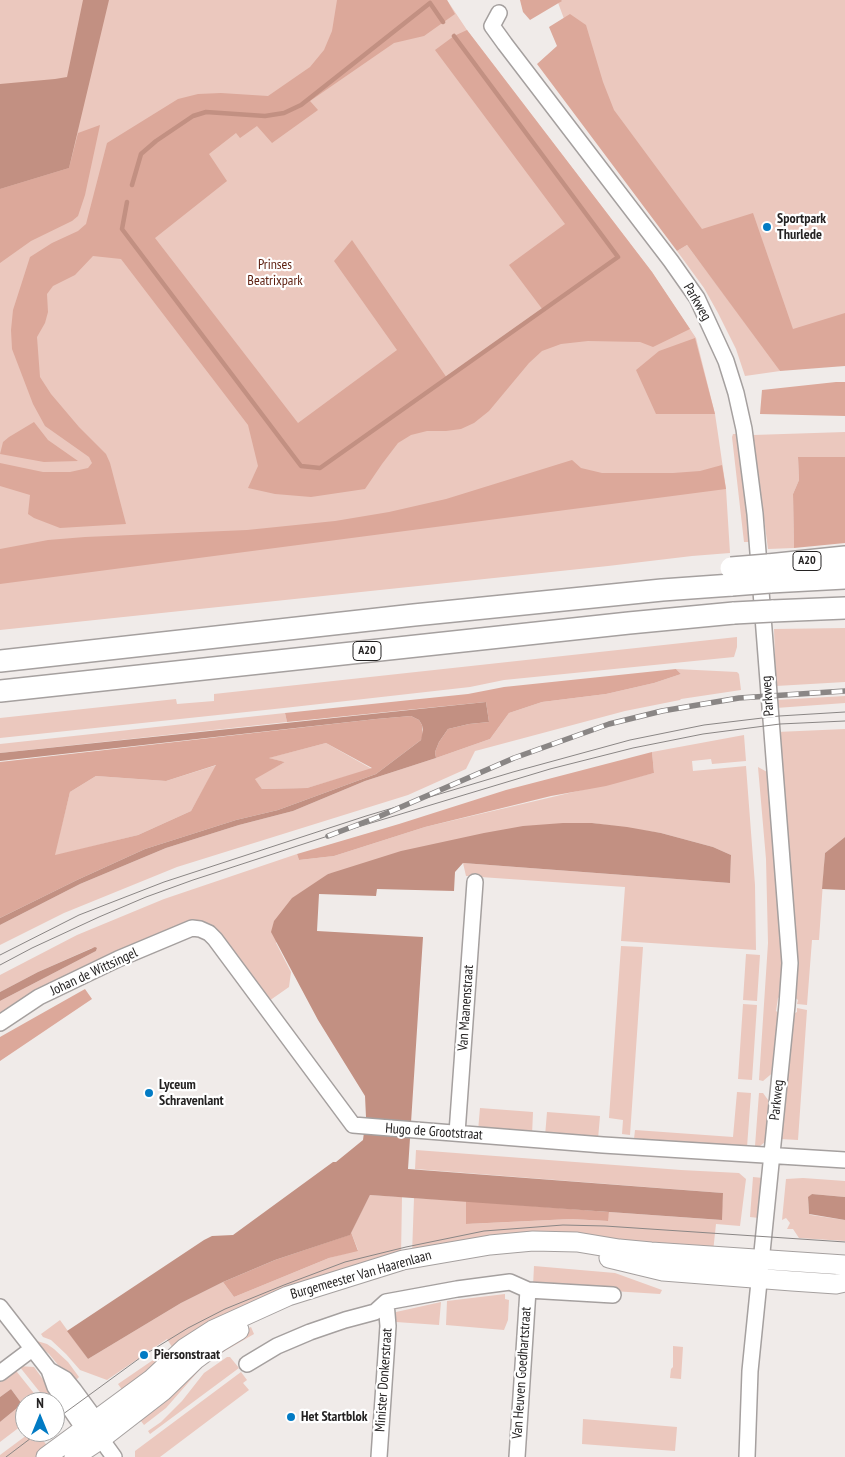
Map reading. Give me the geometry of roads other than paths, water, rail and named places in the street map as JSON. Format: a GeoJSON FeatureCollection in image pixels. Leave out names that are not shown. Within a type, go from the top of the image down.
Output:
{"type":"FeatureCollection","features":[{"type":"Feature","properties":{"kind":"highway","name":"A20"},"geometry":{"type":"LineString","coordinates":[[769,574],[845,557]]}},
{"type":"Feature","properties":{"kind":"highway","name":"A20"},"geometry":{"type":"LineString","coordinates":[[0,661],[414,615],[662,590],[732,577],[769,574],[845,578]]}},
{"type":"Feature","properties":{"kind":"highway","name":"A20"},"geometry":{"type":"LineString","coordinates":[[0,691],[734,613],[845,608]]}},
{"type":"Feature","properties":{"kind":"main road","name":"Burgemeester Van Haarenlaan"},"geometry":{"type":"LineString","coordinates":[[46,1457],[152,1379],[185,1348],[213,1330],[288,1296],[403,1260],[490,1245],[533,1241],[577,1242],[619,1249],[845,1265]]}},
{"type":"Feature","properties":{"kind":"main road","name":"Burgemeester Van Haarenlaan"},"geometry":{"type":"LineString","coordinates":[[74,1457],[101,1439],[163,1391],[196,1359],[219,1342],[250,1324],[266,1316],[327,1295],[405,1271],[496,1255],[525,1252],[587,1253],[664,1271],[836,1284],[845,1282]]}},
{"type":"Feature","properties":{"kind":"street","name":"Parkweg"},"geometry":{"type":"LineString","coordinates":[[499,13],[492,26],[671,261],[697,298],[718,340],[736,393],[744,429],[755,514],[790,963],[750,1371],[747,1457]]}},
{"type":"Feature","properties":{"kind":"street","name":"Van Maanenstraat"},"geometry":{"type":"LineString","coordinates":[[457,1134],[475,882]]}},
{"type":"Feature","properties":{"kind":"street","name":"Hugo de Grootstraat"},"geometry":{"type":"LineString","coordinates":[[192,928],[209,933],[215,939],[353,1125],[457,1134],[845,1160]]}},
{"type":"Feature","properties":{"kind":"street","name":"Johan de Wittsingel"},"geometry":{"type":"LineString","coordinates":[[0,1023],[39,997],[118,959],[192,928]]}},
{"type":"Feature","properties":{"kind":"street"},"geometry":{"type":"LineString","coordinates":[[247,1364],[276,1346],[310,1332],[375,1312],[386,1302],[457,1289],[510,1282],[528,1290],[613,1294]]}},
{"type":"Feature","properties":{"kind":"street","name":"Van Heuven Goedhartstraat"},"geometry":{"type":"LineString","coordinates":[[517,1457],[528,1290]]}},
{"type":"Feature","properties":{"kind":"street","name":"Minister Donkerstraat"},"geometry":{"type":"LineString","coordinates":[[379,1457],[388,1326],[386,1302]]}},
{"type":"Feature","properties":{"kind":"street"},"geometry":{"type":"LineString","coordinates":[[0,1307],[49,1370],[65,1379],[90,1424],[114,1457]]}},
{"type":"Feature","properties":{"kind":"street"},"geometry":{"type":"LineString","coordinates":[[0,1372],[32,1349]]}},
{"type":"Feature","properties":{"kind":"waterway"},"geometry":{"type":"LineString","coordinates":[[132,185],[141,154],[156,141],[193,116],[206,112],[265,116],[284,113],[301,105],[430,3],[443,22]]}},
{"type":"Feature","properties":{"kind":"waterway"},"geometry":{"type":"LineString","coordinates":[[127,202],[122,229],[301,466],[320,468],[618,257],[454,36]]}},
{"type":"Feature","properties":{"kind":"tram line"},"geometry":{"type":"LineString","coordinates":[[0,955],[79,915],[164,882],[366,816],[513,772],[630,740],[704,725],[779,716],[845,712]]}},
{"type":"Feature","properties":{"kind":"tram line"},"geometry":{"type":"LineString","coordinates":[[0,965],[99,917],[193,880],[328,836],[550,769],[633,748],[703,734],[780,724],[845,721]]}},
{"type":"Feature","properties":{"kind":"tram line"},"geometry":{"type":"LineString","coordinates":[[65,1413],[144,1355],[188,1328],[225,1309],[345,1262],[406,1247],[484,1231],[563,1225],[605,1226],[845,1242]]}},
{"type":"Feature","properties":{"kind":"tram line"},"geometry":{"type":"LineString","coordinates":[[6,1457],[26,1442]]}},
{"type":"Feature","properties":{"kind":"railway"},"geometry":{"type":"LineString","coordinates":[[328,836],[378,817],[514,758],[609,724],[662,711],[739,698],[845,691]]}},
{"type":"Feature","properties":{"kind":"place","name":"Sportpark Thurlede"},"geometry":{"type":"Point","coordinates":[767,227]}},
{"type":"Feature","properties":{"kind":"place","name":"Lyceum Schravenlant"},"geometry":{"type":"Point","coordinates":[149,1093]}},
{"type":"Feature","properties":{"kind":"place","name":"Piersonstraat"},"geometry":{"type":"Point","coordinates":[144,1355]}},
{"type":"Feature","properties":{"kind":"place","name":"Het Startblok"},"geometry":{"type":"Point","coordinates":[291,1417]}},
{"type":"Feature","properties":{"kind":"park label","name":"Prinses Beatrixpark"},"geometry":{"type":"Point","coordinates":[275,274]}}]}
